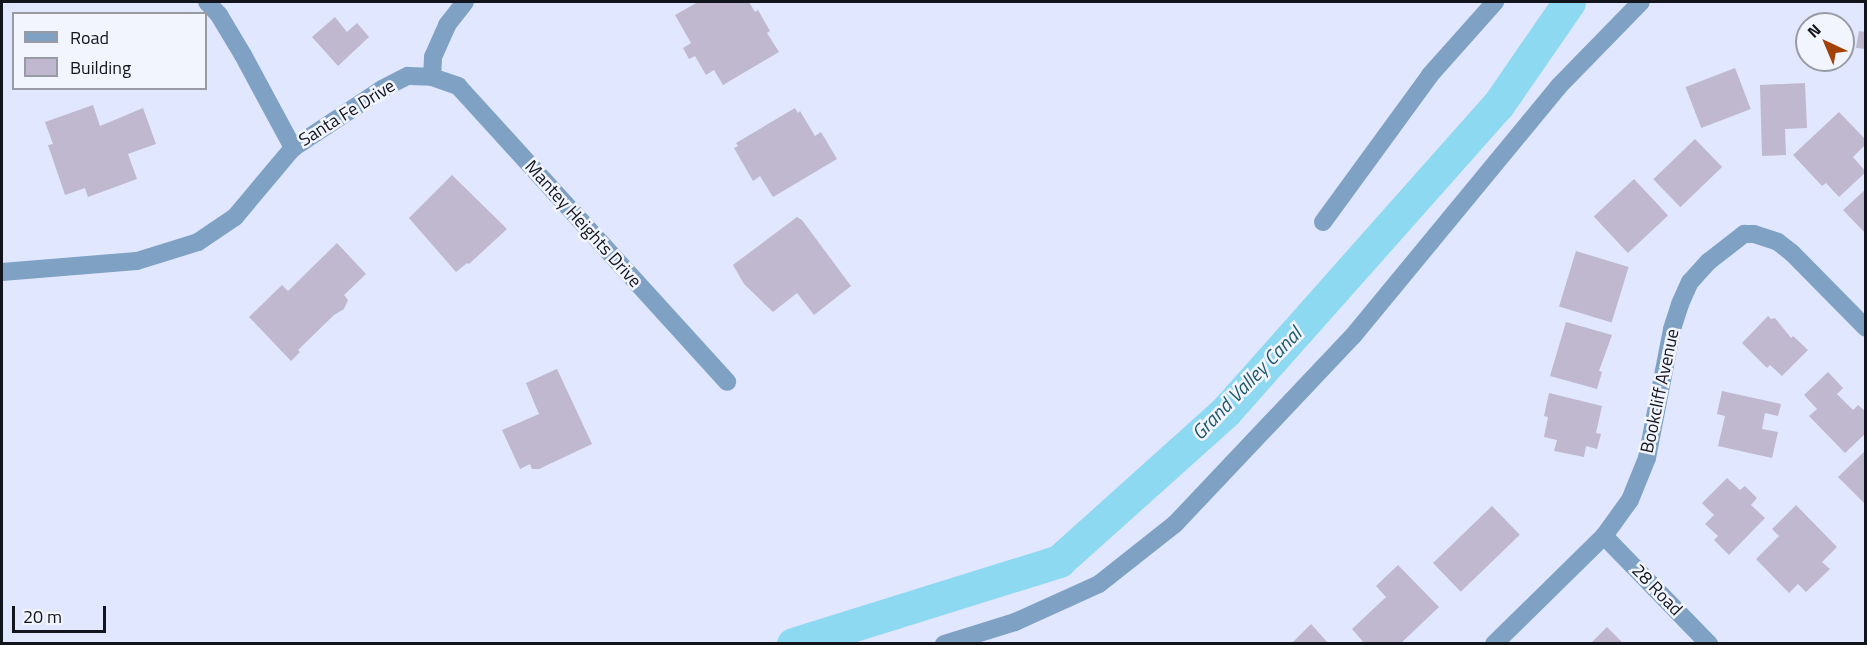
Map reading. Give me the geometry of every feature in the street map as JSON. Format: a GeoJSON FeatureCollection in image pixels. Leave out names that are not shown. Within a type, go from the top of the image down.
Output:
{"type":"FeatureCollection","features":[{"type":"Feature","properties":{"kind":"street"},"geometry":{"type":"LineString","coordinates":[[207,2],[219,15],[243,55],[293,148]]}},
{"type":"Feature","properties":{"kind":"street"},"geometry":{"type":"LineString","coordinates":[[432,77],[433,57],[447,25],[465,2]]}},
{"type":"Feature","properties":{"kind":"street"},"geometry":{"type":"LineString","coordinates":[[1323,222],[1430,75],[1495,2]]}},
{"type":"Feature","properties":{"kind":"street"},"geometry":{"type":"LineString","coordinates":[[944,644],[1015,622],[1099,584],[1175,524],[1353,336],[1559,86],[1641,2]]}},
{"type":"Feature","properties":{"kind":"street","name":"Santa Fe Drive"},"geometry":{"type":"LineString","coordinates":[[2,272],[137,261],[198,242],[235,217],[293,148],[382,89],[408,76],[432,77]]}},
{"type":"Feature","properties":{"kind":"street","name":"Mantey Heights Drive"},"geometry":{"type":"LineString","coordinates":[[432,77],[458,86],[727,382]]}},
{"type":"Feature","properties":{"kind":"street","name":"Bookcliff Avenue"},"geometry":{"type":"LineString","coordinates":[[1494,644],[1604,537],[1630,500],[1647,459],[1672,328],[1690,282],[1708,262],[1744,234],[1754,234],[1778,242],[1792,253],[1866,328]]}},
{"type":"Feature","properties":{"kind":"street","name":"28 Road"},"geometry":{"type":"LineString","coordinates":[[1604,537],[1709,644]]}},
{"type":"Feature","properties":{"kind":"building"},"geometry":{"type":"Polygon","coordinates":[[[698,2],[749,2],[755,12],[758,10],[770,31],[767,33],[779,52],[723,85],[714,70],[706,75],[695,56],[689,59],[683,48],[691,43],[675,15],[698,2]]]}},
{"type":"Feature","properties":{"kind":"building"},"geometry":{"type":"Polygon","coordinates":[[[335,17],[347,32],[357,23],[369,37],[338,66],[312,37],[335,17]]]}},
{"type":"Feature","properties":{"kind":"building"},"geometry":{"type":"Polygon","coordinates":[[[1859,31],[1866,32],[1866,49],[1856,48],[1859,31]]]}},
{"type":"Feature","properties":{"kind":"building"},"geometry":{"type":"Polygon","coordinates":[[[1735,68],[1751,109],[1701,128],[1686,87],[1735,68]]]}},
{"type":"Feature","properties":{"kind":"building"},"geometry":{"type":"Polygon","coordinates":[[[1805,83],[1807,128],[1785,129],[1786,155],[1762,156],[1760,85],[1805,83]]]}},
{"type":"Feature","properties":{"kind":"building"},"geometry":{"type":"Polygon","coordinates":[[[93,105],[100,126],[143,108],[156,144],[128,154],[137,179],[88,197],[85,188],[65,195],[48,145],[53,144],[45,122],[93,105]]]}},
{"type":"Feature","properties":{"kind":"building"},"geometry":{"type":"Polygon","coordinates":[[[795,108],[798,113],[800,111],[815,136],[821,132],[837,159],[773,197],[760,176],[753,181],[734,148],[738,146],[736,143],[795,108]]]}},
{"type":"Feature","properties":{"kind":"building"},"geometry":{"type":"Polygon","coordinates":[[[1839,112],[1866,140],[1866,144],[1853,157],[1866,172],[1839,197],[1826,183],[1822,186],[1793,155],[1839,112]]]}},
{"type":"Feature","properties":{"kind":"building"},"geometry":{"type":"Polygon","coordinates":[[[1695,139],[1722,167],[1680,207],[1653,179],[1695,139]]]}},
{"type":"Feature","properties":{"kind":"building"},"geometry":{"type":"Polygon","coordinates":[[[452,175],[507,229],[469,264],[467,263],[456,272],[409,218],[452,175]]]}},
{"type":"Feature","properties":{"kind":"building"},"geometry":{"type":"Polygon","coordinates":[[[1634,179],[1668,216],[1628,253],[1594,217],[1634,179]]]}},
{"type":"Feature","properties":{"kind":"building"},"geometry":{"type":"Polygon","coordinates":[[[1866,189],[1866,234],[1843,210],[1866,189]]]}},
{"type":"Feature","properties":{"kind":"building"},"geometry":{"type":"Polygon","coordinates":[[[797,217],[802,220],[851,286],[814,315],[797,293],[773,312],[744,284],[733,265],[797,217]]]}},
{"type":"Feature","properties":{"kind":"building"},"geometry":{"type":"Polygon","coordinates":[[[337,243],[366,274],[344,295],[348,300],[344,309],[334,315],[298,350],[300,352],[291,361],[249,317],[282,285],[288,291],[337,243]]]}},
{"type":"Feature","properties":{"kind":"building"},"geometry":{"type":"Polygon","coordinates":[[[1576,251],[1629,267],[1612,323],[1559,306],[1576,251]]]}},
{"type":"Feature","properties":{"kind":"building"},"geometry":{"type":"Polygon","coordinates":[[[1768,316],[1771,319],[1775,318],[1791,338],[1793,336],[1808,350],[1782,376],[1770,365],[1767,368],[1742,343],[1768,316]]]}},
{"type":"Feature","properties":{"kind":"building"},"geometry":{"type":"Polygon","coordinates":[[[1566,322],[1612,335],[1599,371],[1602,372],[1597,389],[1550,376],[1566,322]]]}},
{"type":"Feature","properties":{"kind":"building"},"geometry":{"type":"Polygon","coordinates":[[[557,369],[592,444],[539,469],[532,469],[530,464],[520,469],[502,430],[539,414],[526,383],[557,369]]]}},
{"type":"Feature","properties":{"kind":"building"},"geometry":{"type":"Polygon","coordinates":[[[1828,372],[1843,388],[1837,394],[1853,410],[1858,405],[1866,412],[1866,433],[1845,453],[1809,416],[1817,409],[1804,395],[1828,372]]]}},
{"type":"Feature","properties":{"kind":"building"},"geometry":{"type":"Polygon","coordinates":[[[1722,391],[1781,404],[1778,416],[1765,413],[1762,429],[1778,432],[1772,458],[1718,446],[1725,416],[1717,414],[1722,391]]]}},
{"type":"Feature","properties":{"kind":"building"},"geometry":{"type":"Polygon","coordinates":[[[1549,393],[1602,406],[1596,433],[1601,434],[1597,449],[1586,446],[1584,457],[1554,451],[1557,440],[1544,437],[1548,417],[1544,416],[1549,393]]]}},
{"type":"Feature","properties":{"kind":"building"},"geometry":{"type":"Polygon","coordinates":[[[1866,450],[1866,505],[1838,477],[1866,450]]]}},
{"type":"Feature","properties":{"kind":"building"},"geometry":{"type":"Polygon","coordinates":[[[1727,478],[1740,490],[1745,486],[1757,498],[1751,505],[1765,518],[1729,555],[1714,540],[1718,536],[1705,524],[1714,515],[1702,503],[1727,478]]]}},
{"type":"Feature","properties":{"kind":"building"},"geometry":{"type":"Polygon","coordinates":[[[1796,505],[1837,547],[1822,562],[1830,569],[1806,592],[1798,584],[1789,593],[1756,559],[1779,536],[1772,529],[1796,505]]]}},
{"type":"Feature","properties":{"kind":"building"},"geometry":{"type":"Polygon","coordinates":[[[1492,506],[1520,535],[1461,592],[1433,563],[1492,506]]]}},
{"type":"Feature","properties":{"kind":"building"},"geometry":{"type":"Polygon","coordinates":[[[1398,565],[1439,607],[1400,644],[1365,644],[1352,629],[1386,597],[1376,586],[1398,565]]]}},
{"type":"Feature","properties":{"kind":"building"},"geometry":{"type":"Polygon","coordinates":[[[1311,624],[1329,644],[1291,644],[1311,624]]]}},
{"type":"Feature","properties":{"kind":"building"},"geometry":{"type":"Polygon","coordinates":[[[1607,627],[1624,644],[1590,644],[1607,627]]]}},
{"type":"Feature","properties":{"kind":"waterway","name":"Grand Valley Canal"},"geometry":{"type":"LineString","coordinates":[[793,644],[1059,561],[1226,411],[1498,105],[1569,2]]}}]}
